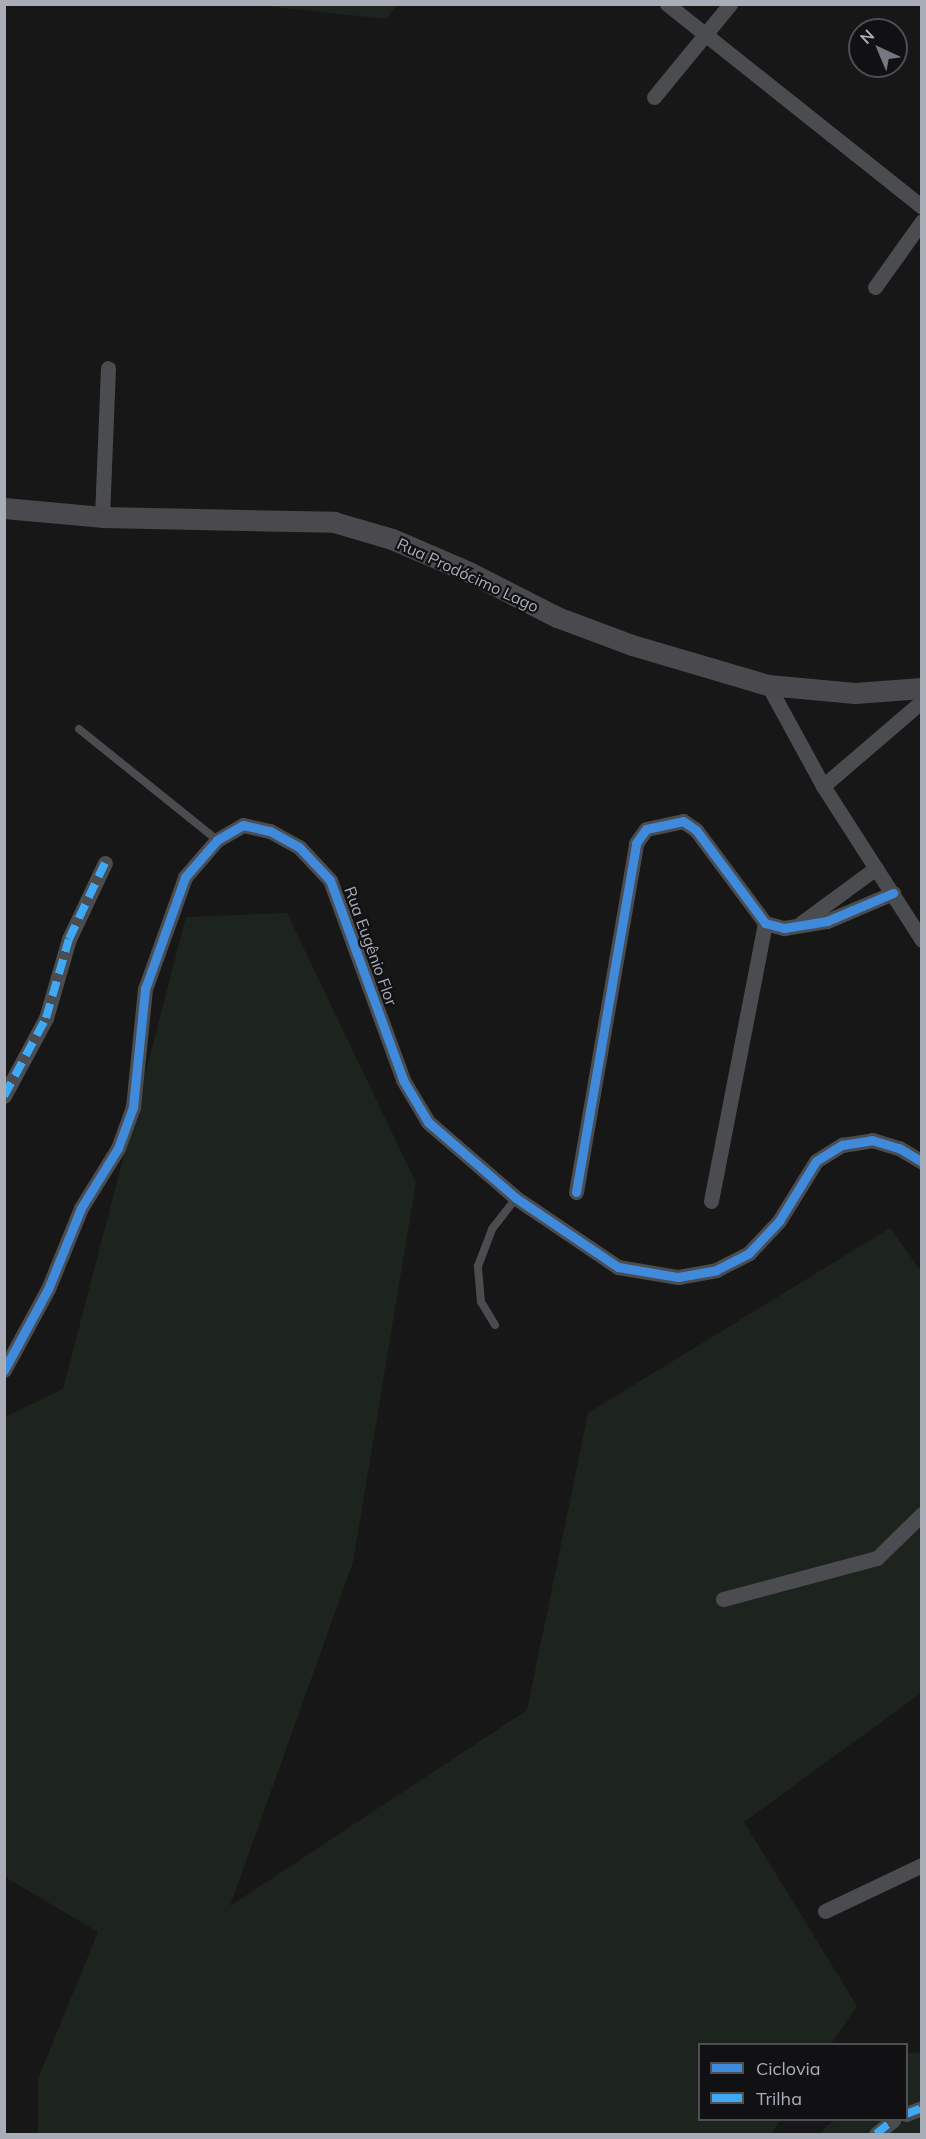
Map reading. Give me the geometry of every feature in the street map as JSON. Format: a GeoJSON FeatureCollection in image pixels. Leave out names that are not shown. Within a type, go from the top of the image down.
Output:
{"type":"FeatureCollection","features":[{"type":"Feature","properties":{"kind":"main road","name":"Rua Prodócimo Lago"},"geometry":{"type":"LineString","coordinates":[[4,508],[102,517],[334,522],[460,568],[568,621],[768,685],[855,693],[921,688]]}},
{"type":"Feature","properties":{"kind":"street"},"geometry":{"type":"LineString","coordinates":[[668,4],[921,207]]}},
{"type":"Feature","properties":{"kind":"street"},"geometry":{"type":"LineString","coordinates":[[654,98],[730,4]]}},
{"type":"Feature","properties":{"kind":"street"},"geometry":{"type":"LineString","coordinates":[[875,287],[921,221]]}},
{"type":"Feature","properties":{"kind":"street"},"geometry":{"type":"LineString","coordinates":[[102,517],[108,368]]}},
{"type":"Feature","properties":{"kind":"street"},"geometry":{"type":"LineString","coordinates":[[768,685],[822,786],[893,893],[921,940]]}},
{"type":"Feature","properties":{"kind":"street"},"geometry":{"type":"LineString","coordinates":[[822,786],[921,701]]}},
{"type":"Feature","properties":{"kind":"street"},"geometry":{"type":"LineString","coordinates":[[576,1192],[636,843],[646,829],[683,821],[696,830],[765,923],[784,928],[843,913],[893,893]]}},
{"type":"Feature","properties":{"kind":"street","name":"Rua Eugênio Flor"},"geometry":{"type":"LineString","coordinates":[[4,1370],[48,1288],[81,1208],[118,1148],[133,1107],[145,989],[184,877],[218,840],[243,825],[270,831],[299,847],[330,880],[403,1080],[428,1122],[516,1198],[618,1267],[678,1277],[716,1270],[749,1253],[779,1221],[816,1161],[842,1145],[872,1140],[899,1148],[921,1162]]}},
{"type":"Feature","properties":{"kind":"street"},"geometry":{"type":"LineString","coordinates":[[4,1096],[46,1018],[69,939],[105,863]]}},
{"type":"Feature","properties":{"kind":"street"},"geometry":{"type":"LineString","coordinates":[[801,923],[832,897],[876,868]]}},
{"type":"Feature","properties":{"kind":"street"},"geometry":{"type":"LineString","coordinates":[[832,897],[843,913]]}},
{"type":"Feature","properties":{"kind":"street"},"geometry":{"type":"LineString","coordinates":[[711,1201],[765,923]]}},
{"type":"Feature","properties":{"kind":"street"},"geometry":{"type":"LineString","coordinates":[[723,1599],[877,1558],[921,1514]]}},
{"type":"Feature","properties":{"kind":"street"},"geometry":{"type":"LineString","coordinates":[[825,1911],[921,1865]]}},
{"type":"Feature","properties":{"kind":"street"},"geometry":{"type":"LineString","coordinates":[[876,2134],[892,2121]]}},
{"type":"Feature","properties":{"kind":"lane"},"geometry":{"type":"LineString","coordinates":[[79,729],[218,840]]}},
{"type":"Feature","properties":{"kind":"lane"},"geometry":{"type":"LineString","coordinates":[[495,1325],[481,1302],[478,1266],[492,1229],[516,1198]]}},
{"type":"Feature","properties":{"kind":"shaded area"},"geometry":{"type":"Polygon","coordinates":[[[397,4],[386,19],[257,5],[397,4]]]}},
{"type":"Feature","properties":{"kind":"shaded area"},"geometry":{"type":"Polygon","coordinates":[[[287,913],[416,1183],[353,1562],[230,1906],[527,1710],[588,1413],[890,1228],[921,1271],[921,1693],[744,1822],[857,2006],[832,2043],[698,2043],[698,2121],[780,2121],[771,2134],[38,2134],[38,2079],[98,1932],[5,1877],[5,1417],[63,1389],[186,917],[287,913]]]}},
{"type":"Feature","properties":{"kind":"shaded area"},"geometry":{"type":"Polygon","coordinates":[[[921,2052],[921,2134],[819,2134],[833,2121],[908,2121],[908,2053],[921,2052]]]}},
{"type":"Feature","properties":{"kind":"marked path"},"geometry":{"type":"LineString","coordinates":[[4,1096],[46,1018],[69,939],[105,863]]}},
{"type":"Feature","properties":{"kind":"marked path"},"geometry":{"type":"LineString","coordinates":[[908,2113],[922,2108]]}},
{"type":"Feature","properties":{"kind":"marked path"},"geometry":{"type":"LineString","coordinates":[[876,2134],[892,2121]]}},
{"type":"Feature","properties":{"kind":"cycle path"},"geometry":{"type":"LineString","coordinates":[[576,1192],[636,843],[646,829],[683,821],[696,830],[765,923],[784,928],[827,921],[893,893]]}},
{"type":"Feature","properties":{"kind":"cycle path"},"geometry":{"type":"LineString","coordinates":[[4,1370],[48,1289],[81,1208],[118,1148],[133,1107],[145,989],[185,877],[217,840],[243,825],[270,831],[299,847],[330,880],[403,1080],[428,1122],[516,1198],[618,1267],[678,1277],[716,1270],[749,1253],[779,1221],[816,1161],[842,1145],[872,1140],[899,1148],[922,1162]]}}]}
